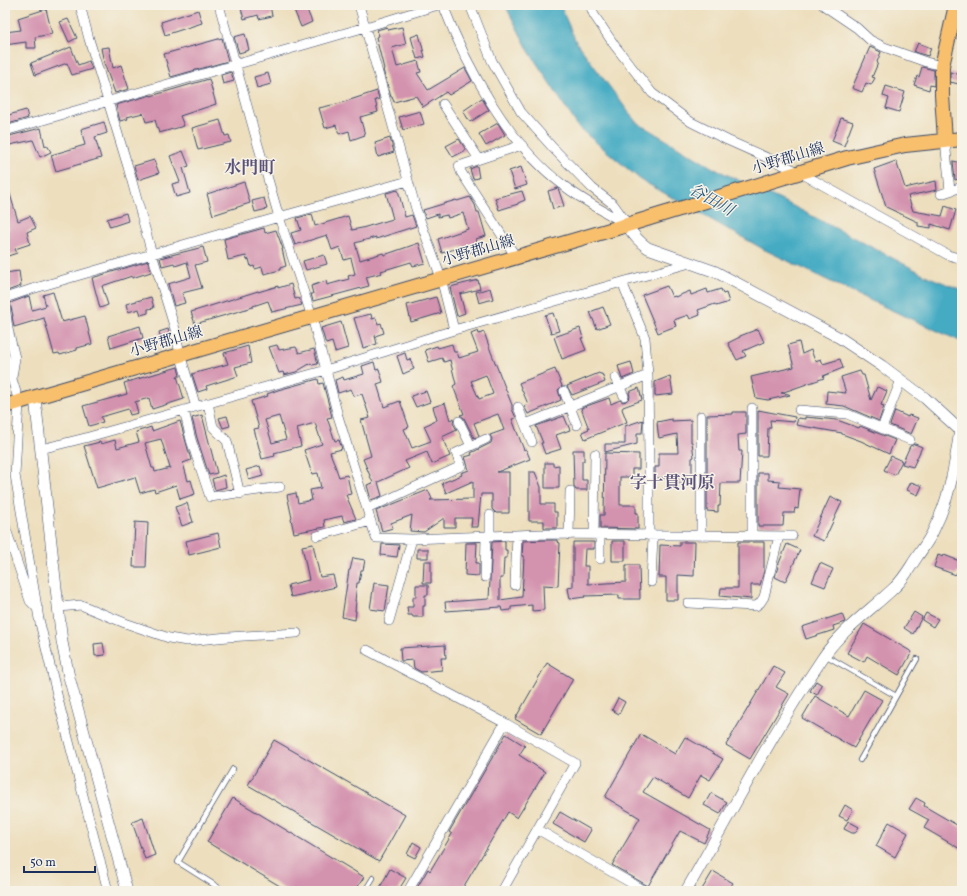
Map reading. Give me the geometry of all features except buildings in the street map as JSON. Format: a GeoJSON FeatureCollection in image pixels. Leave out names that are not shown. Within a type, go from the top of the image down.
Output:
{"type":"FeatureCollection","features":[{"type":"Feature","properties":{"kind":"main road"},"geometry":{"type":"LineString","coordinates":[[945,140],[942,66],[956,5]]}},
{"type":"Feature","properties":{"kind":"main road","name":"小野郡山線"},"geometry":{"type":"LineString","coordinates":[[11,404],[633,223],[847,158],[904,145],[962,139]]}},
{"type":"Feature","properties":{"kind":"street"},"geometry":{"type":"LineString","coordinates":[[80,5],[128,167],[196,407]]}},
{"type":"Feature","properties":{"kind":"street"},"geometry":{"type":"LineString","coordinates":[[219,5],[279,217],[312,317],[338,416],[376,538],[412,539],[518,535],[792,536]]}},
{"type":"Feature","properties":{"kind":"street"},"geometry":{"type":"LineString","coordinates":[[360,5],[408,181],[441,278],[454,330]]}},
{"type":"Feature","properties":{"kind":"street"},"geometry":{"type":"LineString","coordinates":[[5,131],[438,5]]}},
{"type":"Feature","properties":{"kind":"street"},"geometry":{"type":"LineString","coordinates":[[444,5],[454,32],[480,84],[500,117],[522,145],[544,169],[562,185],[583,200],[633,223]]}},
{"type":"Feature","properties":{"kind":"street"},"geometry":{"type":"LineString","coordinates":[[470,5],[492,62],[521,112],[592,188],[613,204],[633,223],[634,236],[641,243],[648,248],[716,272],[814,323],[901,380],[925,398],[961,431],[953,475],[945,504],[934,530],[897,586],[837,639],[825,655],[759,763],[686,891]]}},
{"type":"Feature","properties":{"kind":"street"},"geometry":{"type":"LineString","coordinates":[[590,5],[594,15],[615,46],[652,93],[691,122],[727,140],[799,172],[948,255],[962,259]]}},
{"type":"Feature","properties":{"kind":"street"},"geometry":{"type":"LineString","coordinates":[[823,5],[857,28],[870,40],[884,47],[942,66]]}},
{"type":"Feature","properties":{"kind":"street"},"geometry":{"type":"LineString","coordinates":[[443,104],[479,159]]}},
{"type":"Feature","properties":{"kind":"street"},"geometry":{"type":"LineString","coordinates":[[945,140],[945,192],[962,187]]}},
{"type":"Feature","properties":{"kind":"street"},"geometry":{"type":"LineString","coordinates":[[516,257],[461,172],[460,166],[522,145]]}},
{"type":"Feature","properties":{"kind":"street"},"geometry":{"type":"LineString","coordinates":[[5,298],[32,288],[408,181]]}},
{"type":"Feature","properties":{"kind":"street"},"geometry":{"type":"LineString","coordinates":[[41,449],[326,370],[454,330],[690,263]]}},
{"type":"Feature","properties":{"kind":"street"},"geometry":{"type":"LineString","coordinates":[[622,282],[645,338],[648,375],[651,582]]}},
{"type":"Feature","properties":{"kind":"street"},"geometry":{"type":"LineString","coordinates":[[5,305],[8,329],[15,358],[11,378],[15,475],[38,609],[61,711],[108,891]]}},
{"type":"Feature","properties":{"kind":"street"},"geometry":{"type":"LineString","coordinates":[[5,356],[11,378]]}},
{"type":"Feature","properties":{"kind":"street"},"geometry":{"type":"LineString","coordinates":[[526,424],[648,375]]}},
{"type":"Feature","properties":{"kind":"street"},"geometry":{"type":"LineString","coordinates":[[615,378],[624,396]]}},
{"type":"Feature","properties":{"kind":"street"},"geometry":{"type":"LineString","coordinates":[[882,428],[901,380]]}},
{"type":"Feature","properties":{"kind":"street"},"geometry":{"type":"LineString","coordinates":[[564,391],[577,425]]}},
{"type":"Feature","properties":{"kind":"street"},"geometry":{"type":"LineString","coordinates":[[35,398],[62,642],[69,677],[127,891]]}},
{"type":"Feature","properties":{"kind":"street"},"geometry":{"type":"LineString","coordinates":[[208,403],[213,427],[227,441],[240,494]]}},
{"type":"Feature","properties":{"kind":"street"},"geometry":{"type":"LineString","coordinates":[[518,407],[532,442]]}},
{"type":"Feature","properties":{"kind":"street"},"geometry":{"type":"LineString","coordinates":[[752,408],[752,536]]}},
{"type":"Feature","properties":{"kind":"street"},"geometry":{"type":"LineString","coordinates":[[184,410],[191,440],[210,497],[240,494],[280,487]]}},
{"type":"Feature","properties":{"kind":"street"},"geometry":{"type":"LineString","coordinates":[[799,410],[847,414],[910,440]]}},
{"type":"Feature","properties":{"kind":"street"},"geometry":{"type":"LineString","coordinates":[[701,416],[701,535]]}},
{"type":"Feature","properties":{"kind":"street"},"geometry":{"type":"LineString","coordinates":[[459,421],[471,446]]}},
{"type":"Feature","properties":{"kind":"street"},"geometry":{"type":"LineString","coordinates":[[367,509],[461,466],[456,453],[486,439]]}},
{"type":"Feature","properties":{"kind":"street"},"geometry":{"type":"LineString","coordinates":[[595,454],[597,535],[600,559]]}},
{"type":"Feature","properties":{"kind":"street"},"geometry":{"type":"LineString","coordinates":[[569,535],[570,490]]}},
{"type":"Feature","properties":{"kind":"street"},"geometry":{"type":"LineString","coordinates":[[485,577],[490,515]]}},
{"type":"Feature","properties":{"kind":"street"},"geometry":{"type":"LineString","coordinates":[[316,536],[371,521]]}},
{"type":"Feature","properties":{"kind":"street"},"geometry":{"type":"LineString","coordinates":[[5,526],[30,601],[38,609]]}},
{"type":"Feature","properties":{"kind":"street"},"geometry":{"type":"LineString","coordinates":[[515,585],[518,535]]}},
{"type":"Feature","properties":{"kind":"street"},"geometry":{"type":"LineString","coordinates":[[688,604],[756,606],[764,597],[779,536]]}},
{"type":"Feature","properties":{"kind":"street"},"geometry":{"type":"LineString","coordinates":[[389,621],[412,539]]}},
{"type":"Feature","properties":{"kind":"street"},"geometry":{"type":"LineString","coordinates":[[59,607],[81,606],[125,623],[169,638],[186,642],[228,637],[297,633]]}},
{"type":"Feature","properties":{"kind":"street"},"geometry":{"type":"LineString","coordinates":[[367,650],[505,723],[575,763],[502,891]]}},
{"type":"Feature","properties":{"kind":"street"},"geometry":{"type":"LineString","coordinates":[[408,891],[505,723]]}},
{"type":"Feature","properties":{"kind":"street"},"geometry":{"type":"LineString","coordinates":[[537,829],[645,891]]}},
{"type":"Feature","properties":{"kind":"lane"},"geometry":{"type":"LineString","coordinates":[[825,655],[896,696]]}},
{"type":"Feature","properties":{"kind":"lane"},"geometry":{"type":"LineString","coordinates":[[860,760],[917,659]]}},
{"type":"Feature","properties":{"kind":"lane"},"geometry":{"type":"LineString","coordinates":[[224,891],[178,862],[233,769]]}},
{"type":"Feature","properties":{"kind":"lane"},"geometry":{"type":"LineString","coordinates":[[365,891],[373,878]]}},
{"type":"Feature","properties":{"kind":"water","name":"谷田川"},"geometry":{"type":"Polygon","coordinates":[[[505,5],[560,5],[576,42],[636,122],[715,169],[791,205],[929,277],[962,290],[962,342],[856,294],[763,249],[641,180],[579,128],[530,53],[505,5]]]}},
{"type":"Feature","properties":{"kind":"district","name":"水門町"},"geometry":{"type":"Point","coordinates":[250,167]}},
{"type":"Feature","properties":{"kind":"district","name":"字十貫河原"},"geometry":{"type":"Point","coordinates":[672,482]}}]}
